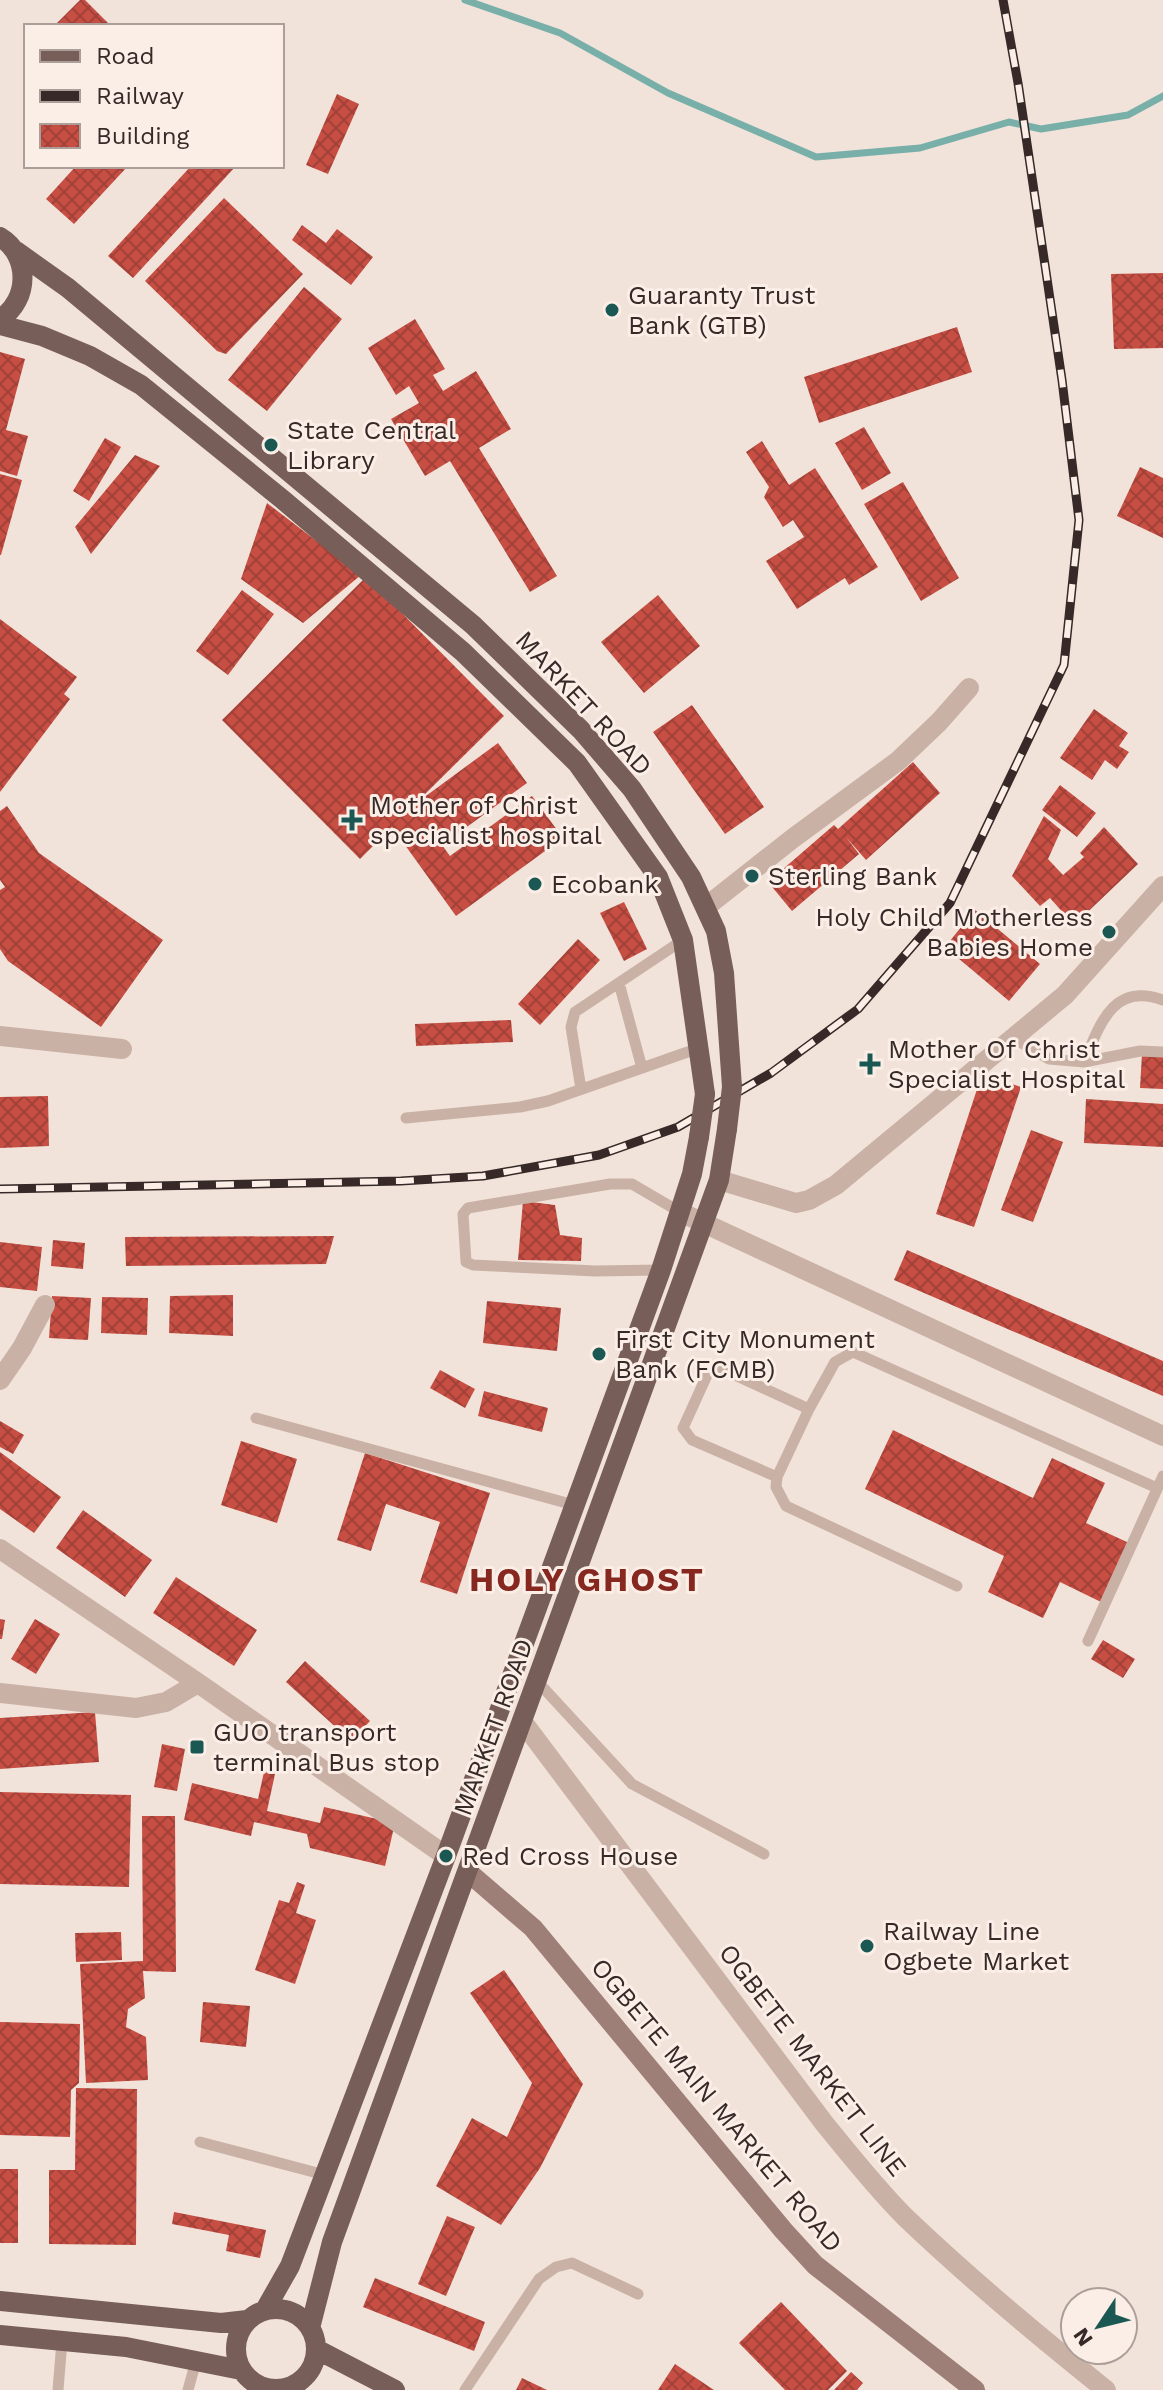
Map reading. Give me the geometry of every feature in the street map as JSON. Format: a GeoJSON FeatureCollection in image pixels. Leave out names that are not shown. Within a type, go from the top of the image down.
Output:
{"type":"FeatureCollection","features":[{"type":"Feature","properties":{"kind":"main road","name":"MARKET ROAD"},"geometry":{"type":"LineString","coordinates":[[0,237],[68,288],[473,625],[581,730],[632,789],[691,877],[716,931],[724,973],[732,1087],[719,1180],[332,2242],[310,2328]]}},
{"type":"Feature","properties":{"kind":"main road"},"geometry":{"type":"LineString","coordinates":[[0,319],[15,306],[21,293],[24,278],[16,251]]}},
{"type":"Feature","properties":{"kind":"main road","name":"MARKET ROAD"},"geometry":{"type":"LineString","coordinates":[[0,325],[42,336],[90,356],[141,385],[463,652],[577,763],[658,877],[683,940],[705,1094],[692,1174],[661,1270],[446,1856],[290,2266],[256,2315]]}},
{"type":"Feature","properties":{"kind":"main road"},"geometry":{"type":"LineString","coordinates":[[0,2301],[221,2323],[256,2315],[290,2311],[302,2318],[310,2328],[316,2349],[310,2371],[298,2388],[264,2388],[241,2370],[235,2344],[239,2331],[256,2315]]}},
{"type":"Feature","properties":{"kind":"main road"},"geometry":{"type":"LineString","coordinates":[[0,2335],[126,2347],[241,2370]]}},
{"type":"Feature","properties":{"kind":"main road"},"geometry":{"type":"LineString","coordinates":[[316,2349],[395,2390]]}},
{"type":"Feature","properties":{"kind":"street"},"geometry":{"type":"LineString","coordinates":[[707,906],[898,761],[969,688]]}},
{"type":"Feature","properties":{"kind":"street"},"geometry":{"type":"LineString","coordinates":[[719,1180],[796,1203],[809,1200],[836,1185],[1065,995],[1163,886]]}},
{"type":"Feature","properties":{"kind":"street"},"geometry":{"type":"LineString","coordinates":[[0,1036],[122,1049]]}},
{"type":"Feature","properties":{"kind":"street"},"geometry":{"type":"LineString","coordinates":[[680,1212],[1163,1436]]}},
{"type":"Feature","properties":{"kind":"street"},"geometry":{"type":"LineString","coordinates":[[0,1380],[22,1348],[45,1305]]}},
{"type":"Feature","properties":{"kind":"street"},"geometry":{"type":"LineString","coordinates":[[0,1549],[446,1856]]}},
{"type":"Feature","properties":{"kind":"street"},"geometry":{"type":"LineString","coordinates":[[0,1693],[136,1708],[166,1702],[198,1683]]}},
{"type":"Feature","properties":{"kind":"street","name":"OGBETE MARKET LINE"},"geometry":{"type":"LineString","coordinates":[[522,1721],[863,2171],[904,2215],[1026,2326],[1106,2390]]}},
{"type":"Feature","properties":{"kind":"street","name":"OGBETE MAIN MARKET ROAD"},"geometry":{"type":"LineString","coordinates":[[468,1872],[533,1928],[815,2265],[975,2390]]}},
{"type":"Feature","properties":{"kind":"lane"},"geometry":{"type":"LineString","coordinates":[[581,1089],[571,1020],[575,1012],[683,940]]}},
{"type":"Feature","properties":{"kind":"lane"},"geometry":{"type":"LineString","coordinates":[[619,983],[642,1068]]}},
{"type":"Feature","properties":{"kind":"lane"},"geometry":{"type":"LineString","coordinates":[[1084,1062],[1109,1010],[1127,997],[1147,995],[1163,1000]]}},
{"type":"Feature","properties":{"kind":"lane"},"geometry":{"type":"LineString","coordinates":[[1013,1038],[1049,1059],[1084,1062],[1140,1051],[1163,1052]]}},
{"type":"Feature","properties":{"kind":"lane"},"geometry":{"type":"LineString","coordinates":[[406,1118],[520,1107],[548,1101],[699,1048]]}},
{"type":"Feature","properties":{"kind":"lane"},"geometry":{"type":"LineString","coordinates":[[661,1270],[595,1271],[473,1265],[466,1262],[463,1214],[468,1208],[610,1184],[632,1184],[680,1212]]}},
{"type":"Feature","properties":{"kind":"lane"},"geometry":{"type":"LineString","coordinates":[[957,1586],[786,1506],[776,1487],[777,1477],[809,1409],[835,1362],[853,1352],[1157,1488]]}},
{"type":"Feature","properties":{"kind":"lane"},"geometry":{"type":"LineString","coordinates":[[777,1477],[692,1440],[683,1428],[708,1373],[724,1370],[809,1409]]}},
{"type":"Feature","properties":{"kind":"lane"},"geometry":{"type":"LineString","coordinates":[[256,1418],[574,1505]]}},
{"type":"Feature","properties":{"kind":"lane"},"geometry":{"type":"LineString","coordinates":[[1088,1641],[1163,1476]]}},
{"type":"Feature","properties":{"kind":"lane"},"geometry":{"type":"LineString","coordinates":[[537,1681],[632,1784],[764,1854]]}},
{"type":"Feature","properties":{"kind":"lane"},"geometry":{"type":"LineString","coordinates":[[200,2142],[325,2175]]}},
{"type":"Feature","properties":{"kind":"lane"},"geometry":{"type":"LineString","coordinates":[[465,2390],[539,2279],[556,2267],[572,2263],[638,2294]]}},
{"type":"Feature","properties":{"kind":"lane"},"geometry":{"type":"LineString","coordinates":[[58,2390],[62,2341]]}},
{"type":"Feature","properties":{"kind":"lane"},"geometry":{"type":"LineString","coordinates":[[188,2390],[196,2361]]}},
{"type":"Feature","properties":{"kind":"building"},"geometry":{"type":"Polygon","coordinates":[[[80,0],[85,0],[109,24],[56,24],[80,0]]]}},
{"type":"Feature","properties":{"kind":"building"},"geometry":{"type":"Polygon","coordinates":[[[337,94],[359,104],[328,174],[306,165],[337,94]]]}},
{"type":"Feature","properties":{"kind":"building"},"geometry":{"type":"Polygon","coordinates":[[[74,168],[126,168],[74,224],[46,199],[74,168]]]}},
{"type":"Feature","properties":{"kind":"building"},"geometry":{"type":"Polygon","coordinates":[[[189,168],[234,168],[133,278],[108,256],[189,168]]]}},
{"type":"Feature","properties":{"kind":"building"},"geometry":{"type":"Polygon","coordinates":[[[224,198],[303,274],[226,354],[217,351],[145,281],[224,198]]]}},
{"type":"Feature","properties":{"kind":"building"},"geometry":{"type":"Polygon","coordinates":[[[302,225],[326,243],[337,229],[373,257],[351,285],[292,240],[302,225]]]}},
{"type":"Feature","properties":{"kind":"building"},"geometry":{"type":"Polygon","coordinates":[[[1163,273],[1163,348],[1114,349],[1111,274],[1163,273]]]}},
{"type":"Feature","properties":{"kind":"building"},"geometry":{"type":"Polygon","coordinates":[[[304,287],[342,319],[267,411],[228,380],[304,287]]]}},
{"type":"Feature","properties":{"kind":"building"},"geometry":{"type":"Polygon","coordinates":[[[415,319],[445,369],[433,375],[443,391],[476,371],[511,429],[479,448],[557,576],[530,592],[450,461],[425,476],[391,419],[419,403],[409,386],[396,395],[368,348],[415,319]]]}},
{"type":"Feature","properties":{"kind":"building"},"geometry":{"type":"Polygon","coordinates":[[[957,327],[972,372],[819,423],[804,377],[957,327]]]}},
{"type":"Feature","properties":{"kind":"building"},"geometry":{"type":"Polygon","coordinates":[[[0,352],[25,359],[6,430],[28,436],[17,476],[0,471],[0,352]]]}},
{"type":"Feature","properties":{"kind":"building"},"geometry":{"type":"Polygon","coordinates":[[[864,427],[891,473],[862,490],[835,443],[864,427]]]}},
{"type":"Feature","properties":{"kind":"building"},"geometry":{"type":"Polygon","coordinates":[[[105,438],[121,447],[89,501],[73,491],[105,438]]]}},
{"type":"Feature","properties":{"kind":"building"},"geometry":{"type":"Polygon","coordinates":[[[762,441],[789,485],[815,468],[878,567],[849,585],[845,578],[797,609],[766,561],[804,537],[793,520],[783,527],[764,497],[769,487],[746,452],[762,441]]]}},
{"type":"Feature","properties":{"kind":"building"},"geometry":{"type":"Polygon","coordinates":[[[135,455],[160,466],[91,554],[75,527],[135,455]]]}},
{"type":"Feature","properties":{"kind":"building"},"geometry":{"type":"Polygon","coordinates":[[[1140,467],[1163,478],[1163,538],[1117,516],[1140,467]]]}},
{"type":"Feature","properties":{"kind":"building"},"geometry":{"type":"Polygon","coordinates":[[[0,474],[22,480],[1,555],[0,555],[0,474]]]}},
{"type":"Feature","properties":{"kind":"building"},"geometry":{"type":"Polygon","coordinates":[[[903,482],[959,578],[921,601],[864,504],[903,482]]]}},
{"type":"Feature","properties":{"kind":"building"},"geometry":{"type":"Polygon","coordinates":[[[267,503],[361,575],[303,623],[241,579],[267,503]]]}},
{"type":"Feature","properties":{"kind":"building"},"geometry":{"type":"Polygon","coordinates":[[[366,577],[504,716],[415,804],[498,743],[527,783],[442,845],[450,856],[532,796],[563,838],[456,916],[392,827],[360,859],[222,720],[366,577]]]}},
{"type":"Feature","properties":{"kind":"building"},"geometry":{"type":"Polygon","coordinates":[[[242,590],[274,614],[228,675],[196,651],[242,590]]]}},
{"type":"Feature","properties":{"kind":"building"},"geometry":{"type":"Polygon","coordinates":[[[658,595],[700,646],[644,693],[601,642],[658,595]]]}},
{"type":"Feature","properties":{"kind":"building"},"geometry":{"type":"Polygon","coordinates":[[[0,619],[77,677],[64,694],[70,699],[0,792],[0,619]]]}},
{"type":"Feature","properties":{"kind":"building"},"geometry":{"type":"Polygon","coordinates":[[[692,705],[764,807],[725,834],[653,732],[692,705]]]}},
{"type":"Feature","properties":{"kind":"building"},"geometry":{"type":"Polygon","coordinates":[[[1094,709],[1128,733],[1119,746],[1129,752],[1117,769],[1105,760],[1092,780],[1060,758],[1094,709]]]}},
{"type":"Feature","properties":{"kind":"building"},"geometry":{"type":"Polygon","coordinates":[[[913,762],[940,793],[866,860],[846,837],[859,854],[792,911],[768,882],[834,825],[838,829],[913,762]]]}},
{"type":"Feature","properties":{"kind":"building"},"geometry":{"type":"Polygon","coordinates":[[[1060,785],[1096,813],[1077,837],[1042,810],[1060,785]]]}},
{"type":"Feature","properties":{"kind":"building"},"geometry":{"type":"Polygon","coordinates":[[[7,806],[39,853],[163,940],[101,1027],[8,961],[0,949],[0,890],[5,887],[0,880],[0,811],[7,806]]]}},
{"type":"Feature","properties":{"kind":"building"},"geometry":{"type":"Polygon","coordinates":[[[1044,816],[1061,830],[1048,859],[1063,875],[1084,857],[1080,853],[1104,827],[1138,864],[1074,925],[1050,898],[1040,906],[1012,876],[1044,816]]]}},
{"type":"Feature","properties":{"kind":"building"},"geometry":{"type":"Polygon","coordinates":[[[624,902],[647,949],[624,961],[600,913],[624,902]]]}},
{"type":"Feature","properties":{"kind":"building"},"geometry":{"type":"Polygon","coordinates":[[[975,910],[1040,964],[1009,1001],[945,947],[975,910]]]}},
{"type":"Feature","properties":{"kind":"building"},"geometry":{"type":"Polygon","coordinates":[[[578,939],[600,960],[540,1025],[518,1004],[578,939]]]}},
{"type":"Feature","properties":{"kind":"building"},"geometry":{"type":"Polygon","coordinates":[[[511,1020],[513,1042],[416,1046],[415,1024],[511,1020]]]}},
{"type":"Feature","properties":{"kind":"building"},"geometry":{"type":"Polygon","coordinates":[[[1142,1054],[1163,1055],[1163,1089],[1140,1088],[1142,1054]]]}},
{"type":"Feature","properties":{"kind":"building"},"geometry":{"type":"Polygon","coordinates":[[[982,1074],[1021,1087],[974,1227],[936,1214],[982,1074]]]}},
{"type":"Feature","properties":{"kind":"building"},"geometry":{"type":"Polygon","coordinates":[[[48,1096],[49,1146],[0,1148],[0,1097],[48,1096]]]}},
{"type":"Feature","properties":{"kind":"building"},"geometry":{"type":"Polygon","coordinates":[[[1086,1099],[1163,1104],[1163,1147],[1084,1143],[1086,1099]]]}},
{"type":"Feature","properties":{"kind":"building"},"geometry":{"type":"Polygon","coordinates":[[[1031,1130],[1063,1142],[1033,1222],[1001,1210],[1031,1130]]]}},
{"type":"Feature","properties":{"kind":"building"},"geometry":{"type":"Polygon","coordinates":[[[523,1201],[555,1205],[560,1235],[582,1238],[581,1261],[518,1260],[523,1201]]]}},
{"type":"Feature","properties":{"kind":"building"},"geometry":{"type":"Polygon","coordinates":[[[334,1236],[326,1264],[126,1266],[125,1237],[334,1236]]]}},
{"type":"Feature","properties":{"kind":"building"},"geometry":{"type":"Polygon","coordinates":[[[53,1240],[85,1243],[83,1269],[51,1266],[53,1240]]]}},
{"type":"Feature","properties":{"kind":"building"},"geometry":{"type":"Polygon","coordinates":[[[0,1242],[42,1247],[37,1291],[0,1287],[0,1242]]]}},
{"type":"Feature","properties":{"kind":"building"},"geometry":{"type":"Polygon","coordinates":[[[907,1250],[1163,1361],[1163,1396],[894,1280],[907,1250]]]}},
{"type":"Feature","properties":{"kind":"building"},"geometry":{"type":"Polygon","coordinates":[[[233,1295],[233,1336],[169,1333],[170,1296],[233,1295]]]}},
{"type":"Feature","properties":{"kind":"building"},"geometry":{"type":"Polygon","coordinates":[[[52,1296],[91,1298],[88,1340],[49,1338],[52,1296]]]}},
{"type":"Feature","properties":{"kind":"building"},"geometry":{"type":"Polygon","coordinates":[[[102,1297],[148,1298],[147,1335],[101,1333],[102,1297]]]}},
{"type":"Feature","properties":{"kind":"building"},"geometry":{"type":"Polygon","coordinates":[[[487,1301],[561,1308],[557,1351],[483,1343],[487,1301]]]}},
{"type":"Feature","properties":{"kind":"building"},"geometry":{"type":"Polygon","coordinates":[[[440,1370],[475,1389],[465,1408],[430,1388],[440,1370]]]}},
{"type":"Feature","properties":{"kind":"building"},"geometry":{"type":"Polygon","coordinates":[[[484,1391],[548,1408],[542,1432],[478,1416],[484,1391]]]}},
{"type":"Feature","properties":{"kind":"building"},"geometry":{"type":"Polygon","coordinates":[[[0,1421],[24,1435],[13,1454],[0,1447],[0,1421]]]}},
{"type":"Feature","properties":{"kind":"building"},"geometry":{"type":"Polygon","coordinates":[[[893,1430],[1033,1498],[1052,1458],[1105,1483],[1086,1523],[1129,1543],[1101,1602],[1060,1582],[1043,1618],[988,1592],[1004,1556],[865,1489],[893,1430]]]}},
{"type":"Feature","properties":{"kind":"building"},"geometry":{"type":"Polygon","coordinates":[[[241,1441],[297,1459],[277,1523],[221,1505],[241,1441]]]}},
{"type":"Feature","properties":{"kind":"building"},"geometry":{"type":"Polygon","coordinates":[[[0,1452],[61,1497],[34,1533],[0,1509],[0,1452]]]}},
{"type":"Feature","properties":{"kind":"building"},"geometry":{"type":"Polygon","coordinates":[[[365,1453],[490,1493],[457,1594],[420,1582],[440,1522],[386,1504],[371,1551],[337,1540],[365,1453]]]}},
{"type":"Feature","properties":{"kind":"building"},"geometry":{"type":"Polygon","coordinates":[[[83,1510],[152,1560],[125,1597],[56,1548],[83,1510]]]}},
{"type":"Feature","properties":{"kind":"building"},"geometry":{"type":"Polygon","coordinates":[[[176,1577],[257,1630],[234,1666],[153,1613],[176,1577]]]}},
{"type":"Feature","properties":{"kind":"building"},"geometry":{"type":"Polygon","coordinates":[[[0,1619],[5,1620],[2,1639],[0,1639],[0,1619]]]}},
{"type":"Feature","properties":{"kind":"building"},"geometry":{"type":"Polygon","coordinates":[[[35,1619],[60,1634],[36,1674],[11,1659],[35,1619]]]}},
{"type":"Feature","properties":{"kind":"building"},"geometry":{"type":"Polygon","coordinates":[[[1103,1640],[1135,1659],[1123,1678],[1091,1659],[1103,1640]]]}},
{"type":"Feature","properties":{"kind":"building"},"geometry":{"type":"Polygon","coordinates":[[[305,1661],[370,1721],[351,1741],[286,1682],[305,1661]]]}},
{"type":"Feature","properties":{"kind":"building"},"geometry":{"type":"Polygon","coordinates":[[[95,1712],[99,1762],[0,1769],[0,1718],[95,1712]]]}},
{"type":"Feature","properties":{"kind":"building"},"geometry":{"type":"Polygon","coordinates":[[[162,1744],[185,1749],[177,1791],[154,1787],[162,1744]]]}},
{"type":"Feature","properties":{"kind":"building"},"geometry":{"type":"Polygon","coordinates":[[[264,1772],[275,1774],[267,1811],[320,1823],[324,1807],[395,1823],[385,1866],[310,1848],[307,1834],[254,1822],[251,1836],[184,1820],[192,1783],[258,1799],[264,1772]]]}},
{"type":"Feature","properties":{"kind":"building"},"geometry":{"type":"Polygon","coordinates":[[[0,1792],[131,1795],[129,1887],[0,1884],[0,1792]]]}},
{"type":"Feature","properties":{"kind":"building"},"geometry":{"type":"Polygon","coordinates":[[[142,1816],[175,1816],[176,1972],[143,1971],[145,1998],[128,2009],[126,2027],[146,2037],[148,2080],[86,2083],[80,1964],[143,1961],[142,1816]]]}},
{"type":"Feature","properties":{"kind":"building"},"geometry":{"type":"Polygon","coordinates":[[[297,1882],[305,1885],[296,1913],[316,1920],[295,1984],[255,1970],[279,1900],[289,1903],[297,1882]]]}},
{"type":"Feature","properties":{"kind":"building"},"geometry":{"type":"Polygon","coordinates":[[[121,1932],[122,1960],[76,1962],[75,1933],[121,1932]]]}},
{"type":"Feature","properties":{"kind":"building"},"geometry":{"type":"Polygon","coordinates":[[[504,1970],[583,2084],[540,2168],[501,2225],[436,2186],[472,2118],[507,2137],[532,2083],[470,1993],[504,1970]]]}},
{"type":"Feature","properties":{"kind":"building"},"geometry":{"type":"Polygon","coordinates":[[[203,2002],[250,2006],[246,2047],[200,2042],[203,2002]]]}},
{"type":"Feature","properties":{"kind":"building"},"geometry":{"type":"Polygon","coordinates":[[[0,2022],[80,2024],[79,2083],[71,2090],[70,2137],[0,2135],[0,2022]]]}},
{"type":"Feature","properties":{"kind":"building"},"geometry":{"type":"Polygon","coordinates":[[[76,2088],[137,2089],[136,2245],[49,2244],[49,2170],[75,2170],[76,2088]]]}},
{"type":"Feature","properties":{"kind":"building"},"geometry":{"type":"Polygon","coordinates":[[[0,2169],[18,2169],[18,2243],[0,2243],[0,2169]]]}},
{"type":"Feature","properties":{"kind":"building"},"geometry":{"type":"Polygon","coordinates":[[[174,2212],[266,2230],[260,2258],[226,2251],[229,2235],[172,2224],[174,2212]]]}},
{"type":"Feature","properties":{"kind":"building"},"geometry":{"type":"Polygon","coordinates":[[[447,2216],[475,2227],[446,2296],[418,2284],[447,2216]]]}},
{"type":"Feature","properties":{"kind":"building"},"geometry":{"type":"Polygon","coordinates":[[[375,2278],[485,2322],[474,2351],[363,2307],[375,2278]]]}},
{"type":"Feature","properties":{"kind":"building"},"geometry":{"type":"Polygon","coordinates":[[[781,2302],[847,2371],[828,2390],[785,2390],[739,2343],[781,2302]]]}},
{"type":"Feature","properties":{"kind":"building"},"geometry":{"type":"Polygon","coordinates":[[[675,2364],[714,2390],[658,2390],[675,2364]]]}},
{"type":"Feature","properties":{"kind":"building"},"geometry":{"type":"Polygon","coordinates":[[[851,2372],[863,2383],[857,2390],[834,2390],[851,2372]]]}},
{"type":"Feature","properties":{"kind":"building"},"geometry":{"type":"Polygon","coordinates":[[[522,2378],[547,2390],[516,2390],[522,2378]]]}},
{"type":"Feature","properties":{"kind":"waterway"},"geometry":{"type":"LineString","coordinates":[[465,0],[560,33],[668,93],[816,157],[920,148],[1009,122],[1041,129],[1128,115],[1163,96]]}},
{"type":"Feature","properties":{"kind":"railway"},"geometry":{"type":"LineString","coordinates":[[0,1189],[401,1181],[483,1176],[599,1155],[678,1127],[771,1073],[858,1009],[950,903],[1064,665],[1079,520],[1062,380],[1003,0]]}},
{"type":"Feature","properties":{"kind":"place","name":"Guaranty Trust Bank (GTB)"},"geometry":{"type":"Point","coordinates":[612,310]}},
{"type":"Feature","properties":{"kind":"place","name":"State Central Library"},"geometry":{"type":"Point","coordinates":[271,445]}},
{"type":"Feature","properties":{"kind":"place","name":"Mother of Christ specialist hospital"},"geometry":{"type":"Point","coordinates":[352,820]}},
{"type":"Feature","properties":{"kind":"place","name":"Sterling Bank"},"geometry":{"type":"Point","coordinates":[752,876]}},
{"type":"Feature","properties":{"kind":"place","name":"Ecobank"},"geometry":{"type":"Point","coordinates":[535,884]}},
{"type":"Feature","properties":{"kind":"place","name":"Holy Child Motherless Babies Home"},"geometry":{"type":"Point","coordinates":[1109,932]}},
{"type":"Feature","properties":{"kind":"place","name":"Mother Of Christ Specialist Hospital"},"geometry":{"type":"Point","coordinates":[870,1064]}},
{"type":"Feature","properties":{"kind":"place","name":"First City Monument Bank (FCMB)"},"geometry":{"type":"Point","coordinates":[599,1354]}},
{"type":"Feature","properties":{"kind":"place","name":"GUO transport terminal Bus stop"},"geometry":{"type":"Point","coordinates":[197,1747]}},
{"type":"Feature","properties":{"kind":"place","name":"Red Cross House"},"geometry":{"type":"Point","coordinates":[446,1856]}},
{"type":"Feature","properties":{"kind":"place","name":"Railway Line Ogbete Market"},"geometry":{"type":"Point","coordinates":[867,1946]}},
{"type":"Feature","properties":{"kind":"district","name":"HOLY GHOST"},"geometry":{"type":"Point","coordinates":[587,1579]}}]}
